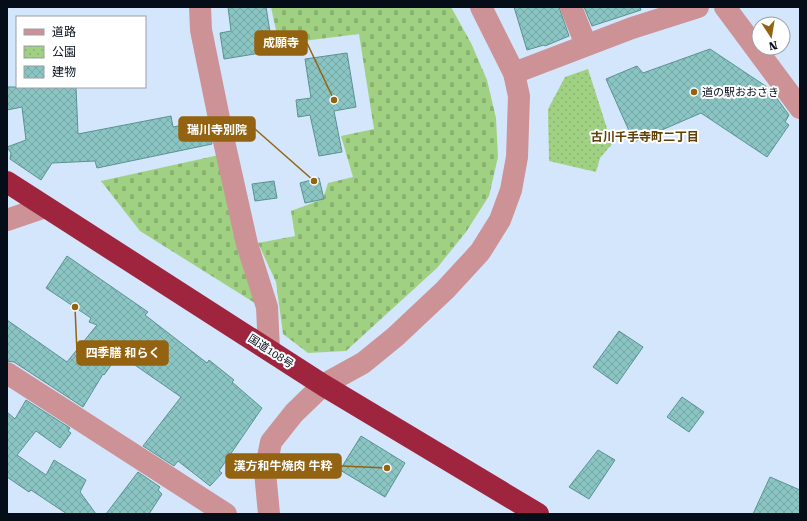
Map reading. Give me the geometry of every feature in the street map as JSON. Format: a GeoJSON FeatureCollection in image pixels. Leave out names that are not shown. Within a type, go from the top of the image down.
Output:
{"type":"FeatureCollection","features":[{"type":"Feature","properties":{"kind":"highway","name":"国道108号"},"geometry":{"type":"LineString","coordinates":[[7,182],[323,385],[538,514]]}},
{"type":"Feature","properties":{"kind":"street"},"geometry":{"type":"LineString","coordinates":[[200,7],[201,30],[221,128],[247,244],[267,307],[269,350]]}},
{"type":"Feature","properties":{"kind":"street"},"geometry":{"type":"LineString","coordinates":[[269,514],[266,472],[271,442],[294,413],[323,385],[364,363],[395,337],[445,290],[480,252],[500,220],[511,190],[518,157],[519,96],[514,73],[481,7]]}},
{"type":"Feature","properties":{"kind":"street"},"geometry":{"type":"LineString","coordinates":[[571,7],[586,45]]}},
{"type":"Feature","properties":{"kind":"street"},"geometry":{"type":"LineString","coordinates":[[514,73],[632,28],[698,7]]}},
{"type":"Feature","properties":{"kind":"street"},"geometry":{"type":"LineString","coordinates":[[725,7],[800,108]]}},
{"type":"Feature","properties":{"kind":"street"},"geometry":{"type":"LineString","coordinates":[[7,220],[45,207]]}},
{"type":"Feature","properties":{"kind":"street"},"geometry":{"type":"LineString","coordinates":[[7,373],[226,514]]}},
{"type":"Feature","properties":{"kind":"green space"},"geometry":{"type":"Polygon","coordinates":[[[271,7],[451,7],[471,43],[487,80],[496,118],[498,157],[489,196],[466,232],[437,268],[346,351],[308,353],[283,334],[276,282],[258,243],[295,236],[291,211],[323,199],[328,183],[353,177],[341,136],[374,129],[359,34],[279,44],[271,7]]]}},
{"type":"Feature","properties":{"kind":"green space"},"geometry":{"type":"Polygon","coordinates":[[[588,69],[612,144],[600,158],[596,172],[549,161],[548,109],[565,77],[588,69]]]}},
{"type":"Feature","properties":{"kind":"green space"},"geometry":{"type":"Polygon","coordinates":[[[219,155],[261,307],[140,231],[101,181],[219,155]]]}},
{"type":"Feature","properties":{"kind":"building"},"geometry":{"type":"Polygon","coordinates":[[[228,7],[266,7],[273,51],[224,59],[220,33],[231,31],[228,7]]]}},
{"type":"Feature","properties":{"kind":"building"},"geometry":{"type":"Polygon","coordinates":[[[514,7],[559,7],[569,36],[545,46],[527,50],[514,7]]]}},
{"type":"Feature","properties":{"kind":"building"},"geometry":{"type":"Polygon","coordinates":[[[584,7],[640,7],[641,10],[592,26],[584,7]]]}},
{"type":"Feature","properties":{"kind":"building","name":"道の駅おおさき"},"geometry":{"type":"Polygon","coordinates":[[[710,49],[770,89],[789,115],[785,122],[789,125],[767,157],[701,113],[634,142],[606,79],[637,66],[643,73],[710,49]]]}},
{"type":"Feature","properties":{"kind":"building"},"geometry":{"type":"Polygon","coordinates":[[[347,53],[356,107],[334,111],[342,152],[319,156],[310,115],[298,117],[296,100],[311,98],[305,59],[347,53]]]}},
{"type":"Feature","properties":{"kind":"building"},"geometry":{"type":"Polygon","coordinates":[[[7,87],[76,88],[78,134],[171,116],[173,127],[207,120],[212,144],[97,168],[95,161],[52,163],[41,180],[10,159],[11,153],[7,147],[26,140],[22,107],[7,110],[7,87]]]}},
{"type":"Feature","properties":{"kind":"building"},"geometry":{"type":"Polygon","coordinates":[[[319,178],[324,199],[305,203],[300,183],[319,178]]]}},
{"type":"Feature","properties":{"kind":"building"},"geometry":{"type":"Polygon","coordinates":[[[274,181],[277,198],[255,201],[252,184],[274,181]]]}},
{"type":"Feature","properties":{"kind":"building"},"geometry":{"type":"Polygon","coordinates":[[[67,256],[148,312],[145,315],[207,363],[209,360],[234,380],[232,382],[262,408],[219,471],[222,473],[210,486],[178,461],[174,466],[143,446],[181,397],[119,354],[104,375],[103,374],[83,407],[14,362],[7,361],[7,320],[67,362],[97,325],[89,322],[91,318],[46,288],[67,256]]]}},
{"type":"Feature","properties":{"kind":"building"},"geometry":{"type":"Polygon","coordinates":[[[619,331],[643,347],[617,384],[593,367],[619,331]]]}},
{"type":"Feature","properties":{"kind":"building"},"geometry":{"type":"Polygon","coordinates":[[[682,397],[704,412],[689,432],[667,417],[682,397]]]}},
{"type":"Feature","properties":{"kind":"building"},"geometry":{"type":"Polygon","coordinates":[[[26,400],[70,428],[68,431],[71,433],[60,448],[36,431],[17,455],[46,475],[54,460],[86,480],[80,492],[96,514],[67,514],[31,490],[29,492],[7,477],[7,412],[15,419],[26,400]]]}},
{"type":"Feature","properties":{"kind":"building"},"geometry":{"type":"Polygon","coordinates":[[[361,436],[405,463],[385,497],[340,470],[361,436]]]}},
{"type":"Feature","properties":{"kind":"building"},"geometry":{"type":"Polygon","coordinates":[[[598,450],[615,460],[589,499],[569,487],[598,450]]]}},
{"type":"Feature","properties":{"kind":"building"},"geometry":{"type":"Polygon","coordinates":[[[138,472],[160,487],[158,490],[162,494],[149,514],[106,514],[138,472]]]}},
{"type":"Feature","properties":{"kind":"building"},"geometry":{"type":"Polygon","coordinates":[[[770,477],[800,490],[800,514],[753,514],[770,477]]]}},
{"type":"Feature","properties":{"kind":"place","name":"道の駅おおさき"},"geometry":{"type":"Point","coordinates":[694,92]}},
{"type":"Feature","properties":{"kind":"place","name":"成願寺"},"geometry":{"type":"Point","coordinates":[334,100]}},
{"type":"Feature","properties":{"kind":"place","name":"瑞川寺別院"},"geometry":{"type":"Point","coordinates":[314,181]}},
{"type":"Feature","properties":{"kind":"place","name":"四季膳 和らく"},"geometry":{"type":"Point","coordinates":[75,307]}},
{"type":"Feature","properties":{"kind":"place","name":"漢方和牛焼肉 牛粋"},"geometry":{"type":"Point","coordinates":[387,468]}},
{"type":"Feature","properties":{"kind":"district","name":"古川千手寺町二丁目"},"geometry":{"type":"Point","coordinates":[645,137]}}]}
